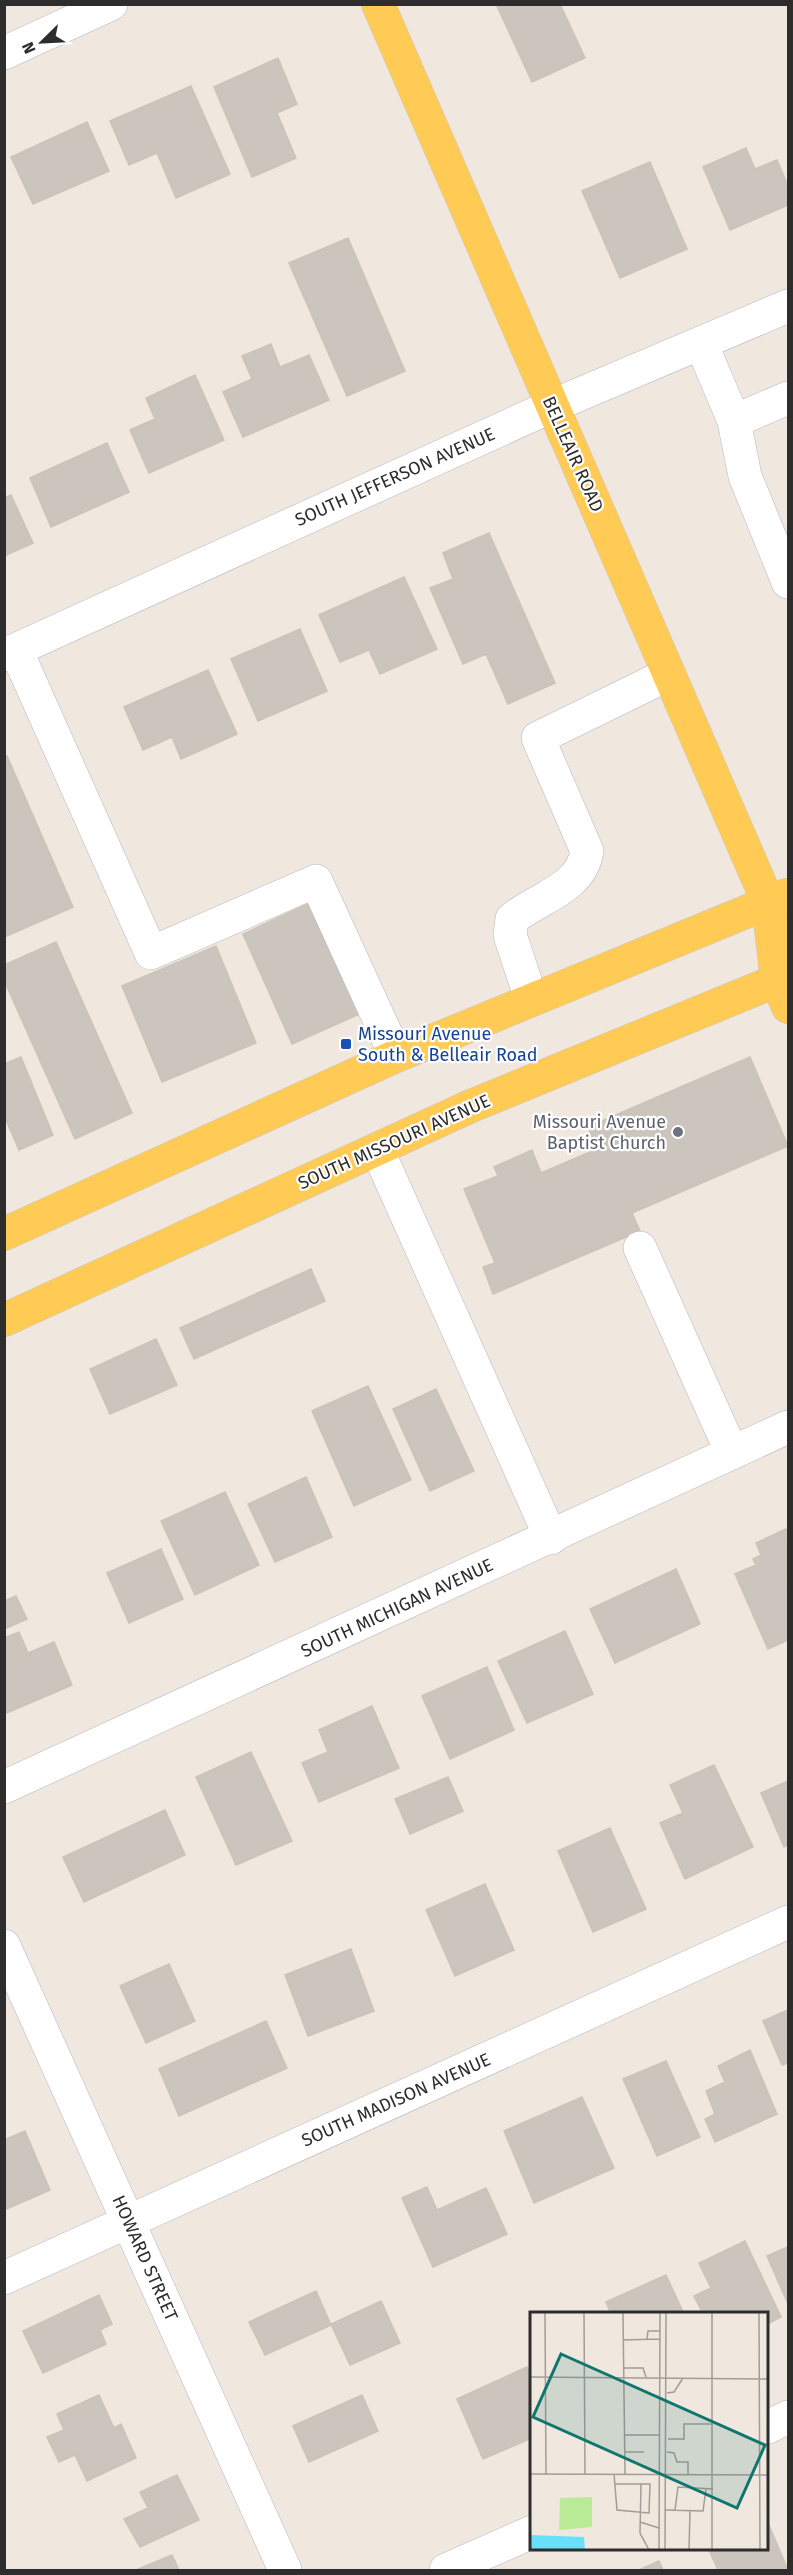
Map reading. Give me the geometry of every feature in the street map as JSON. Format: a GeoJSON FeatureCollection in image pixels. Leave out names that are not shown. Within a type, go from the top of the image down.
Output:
{"type":"FeatureCollection","features":[{"type":"Feature","properties":{"kind":"main road","name":"BELLEAIR ROAD"},"geometry":{"type":"LineString","coordinates":[[378,4],[669,674],[778,898],[789,928]]}},
{"type":"Feature","properties":{"kind":"main road","name":"BELLEAIR ROAD"},"geometry":{"type":"LineString","coordinates":[[778,898],[785,988]]}},
{"type":"Feature","properties":{"kind":"main road"},"geometry":{"type":"LineString","coordinates":[[4,1234],[396,1056],[778,898]]}},
{"type":"Feature","properties":{"kind":"main road","name":"SOUTH MISSOURI AVENUE"},"geometry":{"type":"LineString","coordinates":[[4,1320],[491,1097],[785,988]]}},
{"type":"Feature","properties":{"kind":"street"},"geometry":{"type":"LineString","coordinates":[[4,53],[111,4]]}},
{"type":"Feature","properties":{"kind":"street","name":"SOUTH JEFFERSON AVENUE"},"geometry":{"type":"LineString","coordinates":[[10,652],[552,406],[789,306]]}},
{"type":"Feature","properties":{"kind":"street"},"geometry":{"type":"LineString","coordinates":[[701,343],[734,421],[745,476],[789,582]]}},
{"type":"Feature","properties":{"kind":"street"},"geometry":{"type":"LineString","coordinates":[[734,421],[789,398]]}},
{"type":"Feature","properties":{"kind":"street"},"geometry":{"type":"LineString","coordinates":[[10,652],[151,953],[316,881],[396,1056]]}},
{"type":"Feature","properties":{"kind":"street"},"geometry":{"type":"LineString","coordinates":[[531,999],[510,935],[512,919],[571,883],[584,866],[587,851],[538,738],[669,674]]}},
{"type":"Feature","properties":{"kind":"street"},"geometry":{"type":"LineString","coordinates":[[377,1149],[551,1538]]}},
{"type":"Feature","properties":{"kind":"street"},"geometry":{"type":"LineString","coordinates":[[640,1248],[732,1453]]}},
{"type":"Feature","properties":{"kind":"street","name":"SOUTH MICHIGAN AVENUE"},"geometry":{"type":"LineString","coordinates":[[4,1787],[789,1427]]}},
{"type":"Feature","properties":{"kind":"street","name":"SOUTH MADISON AVENUE"},"geometry":{"type":"LineString","coordinates":[[4,2278],[789,1922]]}},
{"type":"Feature","properties":{"kind":"street","name":"HOWARD STREET"},"geometry":{"type":"LineString","coordinates":[[4,1946],[285,2571]]}},
{"type":"Feature","properties":{"kind":"street"},"geometry":{"type":"LineString","coordinates":[[769,2427],[789,2417]]}},
{"type":"Feature","properties":{"kind":"street"},"geometry":{"type":"LineString","coordinates":[[446,2571],[530,2533]]}},
{"type":"Feature","properties":{"kind":"building"},"geometry":{"type":"Polygon","coordinates":[[[496,4],[560,4],[585,58],[532,82],[496,4]]]}},
{"type":"Feature","properties":{"kind":"building"},"geometry":{"type":"Polygon","coordinates":[[[278,58],[297,104],[277,113],[296,158],[252,177],[214,87],[278,58]]]}},
{"type":"Feature","properties":{"kind":"building"},"geometry":{"type":"Polygon","coordinates":[[[191,86],[230,174],[176,198],[157,153],[129,165],[110,121],[191,86]]]}},
{"type":"Feature","properties":{"kind":"building"},"geometry":{"type":"Polygon","coordinates":[[[87,122],[109,171],[33,204],[11,157],[87,122]]]}},
{"type":"Feature","properties":{"kind":"building"},"geometry":{"type":"Polygon","coordinates":[[[746,148],[755,169],[777,160],[788,186],[788,205],[730,230],[703,167],[746,148]]]}},
{"type":"Feature","properties":{"kind":"building"},"geometry":{"type":"Polygon","coordinates":[[[650,162],[687,249],[620,278],[582,191],[650,162]]]}},
{"type":"Feature","properties":{"kind":"building"},"geometry":{"type":"Polygon","coordinates":[[[348,238],[405,371],[347,396],[289,263],[348,238]]]}},
{"type":"Feature","properties":{"kind":"building"},"geometry":{"type":"Polygon","coordinates":[[[271,344],[280,367],[309,355],[329,400],[243,437],[223,392],[252,379],[242,356],[271,344]]]}},
{"type":"Feature","properties":{"kind":"building"},"geometry":{"type":"Polygon","coordinates":[[[195,375],[224,440],[149,473],[130,430],[155,419],[146,398],[195,375]]]}},
{"type":"Feature","properties":{"kind":"building"},"geometry":{"type":"Polygon","coordinates":[[[107,443],[129,492],[51,527],[30,478],[107,443]]]}},
{"type":"Feature","properties":{"kind":"building"},"geometry":{"type":"Polygon","coordinates":[[[11,495],[33,543],[4,556],[4,498],[11,495]]]}},
{"type":"Feature","properties":{"kind":"building"},"geometry":{"type":"Polygon","coordinates":[[[489,533],[555,683],[508,704],[486,654],[463,664],[430,588],[453,579],[443,553],[489,533]]]}},
{"type":"Feature","properties":{"kind":"building"},"geometry":{"type":"Polygon","coordinates":[[[404,577],[437,649],[380,674],[369,650],[340,662],[319,615],[404,577]]]}},
{"type":"Feature","properties":{"kind":"building"},"geometry":{"type":"Polygon","coordinates":[[[300,629],[327,691],[258,721],[231,659],[300,629]]]}},
{"type":"Feature","properties":{"kind":"building"},"geometry":{"type":"Polygon","coordinates":[[[208,670],[237,734],[181,759],[172,737],[143,750],[124,707],[208,670]]]}},
{"type":"Feature","properties":{"kind":"building"},"geometry":{"type":"Polygon","coordinates":[[[7,756],[73,907],[4,937],[4,757],[7,756]]]}},
{"type":"Feature","properties":{"kind":"building"},"geometry":{"type":"Polygon","coordinates":[[[314,901],[364,1012],[292,1044],[243,934],[314,901]]]}},
{"type":"Feature","properties":{"kind":"building"},"geometry":{"type":"Polygon","coordinates":[[[56,942],[132,1113],[75,1139],[4,980],[4,965],[56,942]]]}},
{"type":"Feature","properties":{"kind":"building"},"geometry":{"type":"Polygon","coordinates":[[[216,946],[256,1043],[162,1082],[122,986],[216,946]]]}},
{"type":"Feature","properties":{"kind":"building"},"geometry":{"type":"Polygon","coordinates":[[[21,1057],[53,1135],[19,1150],[4,1115],[4,1064],[21,1057]]]}},
{"type":"Feature","properties":{"kind":"building"},"geometry":{"type":"Polygon","coordinates":[[[750,1057],[788,1146],[632,1213],[640,1231],[493,1294],[483,1267],[495,1263],[464,1189],[498,1176],[494,1167],[532,1150],[541,1173],[597,1149],[588,1127],[750,1057]]]}},
{"type":"Feature","properties":{"kind":"building"},"geometry":{"type":"Polygon","coordinates":[[[311,1269],[325,1301],[194,1359],[180,1328],[311,1269]]]}},
{"type":"Feature","properties":{"kind":"building"},"geometry":{"type":"Polygon","coordinates":[[[156,1339],[177,1385],[110,1414],[90,1369],[156,1339]]]}},
{"type":"Feature","properties":{"kind":"building"},"geometry":{"type":"Polygon","coordinates":[[[368,1386],[411,1480],[354,1506],[312,1411],[368,1386]]]}},
{"type":"Feature","properties":{"kind":"building"},"geometry":{"type":"Polygon","coordinates":[[[436,1389],[474,1471],[430,1491],[393,1409],[436,1389]]]}},
{"type":"Feature","properties":{"kind":"building"},"geometry":{"type":"Polygon","coordinates":[[[306,1477],[332,1537],[275,1562],[248,1504],[306,1477]]]}},
{"type":"Feature","properties":{"kind":"building"},"geometry":{"type":"Polygon","coordinates":[[[225,1492],[259,1565],[195,1595],[161,1521],[225,1492]]]}},
{"type":"Feature","properties":{"kind":"building"},"geometry":{"type":"Polygon","coordinates":[[[786,1529],[788,1640],[768,1649],[735,1574],[756,1565],[753,1559],[761,1555],[756,1543],[786,1529]]]}},
{"type":"Feature","properties":{"kind":"building"},"geometry":{"type":"Polygon","coordinates":[[[161,1549],[183,1599],[129,1623],[107,1573],[161,1549]]]}},
{"type":"Feature","properties":{"kind":"building"},"geometry":{"type":"Polygon","coordinates":[[[676,1569],[700,1624],[615,1663],[590,1609],[676,1569]]]}},
{"type":"Feature","properties":{"kind":"building"},"geometry":{"type":"Polygon","coordinates":[[[16,1596],[27,1619],[4,1629],[4,1601],[16,1596]]]}},
{"type":"Feature","properties":{"kind":"building"},"geometry":{"type":"Polygon","coordinates":[[[565,1631],[593,1694],[527,1723],[498,1661],[565,1631]]]}},
{"type":"Feature","properties":{"kind":"building"},"geometry":{"type":"Polygon","coordinates":[[[19,1632],[28,1653],[54,1642],[72,1685],[4,1714],[4,1638],[19,1632]]]}},
{"type":"Feature","properties":{"kind":"building"},"geometry":{"type":"Polygon","coordinates":[[[487,1667],[514,1730],[450,1759],[422,1696],[487,1667]]]}},
{"type":"Feature","properties":{"kind":"building"},"geometry":{"type":"Polygon","coordinates":[[[372,1706],[399,1768],[319,1802],[302,1763],[328,1752],[319,1730],[372,1706]]]}},
{"type":"Feature","properties":{"kind":"building"},"geometry":{"type":"Polygon","coordinates":[[[251,1752],[292,1841],[236,1865],[196,1777],[251,1752]]]}},
{"type":"Feature","properties":{"kind":"building"},"geometry":{"type":"Polygon","coordinates":[[[714,1765],[753,1847],[685,1879],[660,1823],[683,1813],[670,1785],[714,1765]]]}},
{"type":"Feature","properties":{"kind":"building"},"geometry":{"type":"Polygon","coordinates":[[[448,1777],[463,1811],[410,1834],[395,1799],[448,1777]]]}},
{"type":"Feature","properties":{"kind":"building"},"geometry":{"type":"Polygon","coordinates":[[[788,1781],[788,1845],[784,1847],[761,1793],[788,1781]]]}},
{"type":"Feature","properties":{"kind":"building"},"geometry":{"type":"Polygon","coordinates":[[[165,1810],[185,1855],[84,1902],[63,1857],[165,1810]]]}},
{"type":"Feature","properties":{"kind":"building"},"geometry":{"type":"Polygon","coordinates":[[[610,1828],[646,1909],[593,1932],[558,1851],[610,1828]]]}},
{"type":"Feature","properties":{"kind":"building"},"geometry":{"type":"Polygon","coordinates":[[[485,1884],[514,1950],[455,1976],[426,1910],[485,1884]]]}},
{"type":"Feature","properties":{"kind":"building"},"geometry":{"type":"Polygon","coordinates":[[[351,1949],[374,2011],[308,2036],[285,1975],[351,1949]]]}},
{"type":"Feature","properties":{"kind":"building"},"geometry":{"type":"Polygon","coordinates":[[[169,1964],[195,2021],[146,2043],[120,1986],[169,1964]]]}},
{"type":"Feature","properties":{"kind":"building"},"geometry":{"type":"Polygon","coordinates":[[[788,2010],[788,2063],[782,2065],[763,2021],[788,2010]]]}},
{"type":"Feature","properties":{"kind":"building"},"geometry":{"type":"Polygon","coordinates":[[[266,2021],[287,2068],[179,2116],[159,2069],[266,2021]]]}},
{"type":"Feature","properties":{"kind":"building"},"geometry":{"type":"Polygon","coordinates":[[[750,2050],[777,2114],[715,2142],[705,2119],[715,2114],[706,2091],[725,2082],[718,2066],[750,2050]]]}},
{"type":"Feature","properties":{"kind":"building"},"geometry":{"type":"Polygon","coordinates":[[[666,2061],[700,2137],[657,2156],[623,2079],[666,2061]]]}},
{"type":"Feature","properties":{"kind":"building"},"geometry":{"type":"Polygon","coordinates":[[[582,2097],[614,2168],[534,2203],[504,2131],[582,2097]]]}},
{"type":"Feature","properties":{"kind":"building"},"geometry":{"type":"Polygon","coordinates":[[[25,2131],[50,2190],[4,2210],[4,2140],[25,2131]]]}},
{"type":"Feature","properties":{"kind":"building"},"geometry":{"type":"Polygon","coordinates":[[[427,2187],[437,2210],[486,2188],[507,2234],[433,2267],[402,2198],[427,2187]]]}},
{"type":"Feature","properties":{"kind":"building"},"geometry":{"type":"Polygon","coordinates":[[[745,2241],[781,2317],[769,2323],[769,2312],[702,2312],[694,2296],[711,2288],[699,2263],[745,2241]]]}},
{"type":"Feature","properties":{"kind":"building"},"geometry":{"type":"Polygon","coordinates":[[[788,2247],[788,2304],[767,2256],[788,2247]]]}},
{"type":"Feature","properties":{"kind":"building"},"geometry":{"type":"Polygon","coordinates":[[[666,2275],[683,2312],[610,2312],[606,2302],[666,2275]]]}},
{"type":"Feature","properties":{"kind":"building"},"geometry":{"type":"Polygon","coordinates":[[[316,2291],[331,2325],[265,2355],[249,2322],[316,2291]]]}},
{"type":"Feature","properties":{"kind":"building"},"geometry":{"type":"Polygon","coordinates":[[[99,2295],[112,2324],[100,2330],[106,2344],[43,2373],[23,2331],[99,2295]]]}},
{"type":"Feature","properties":{"kind":"building"},"geometry":{"type":"Polygon","coordinates":[[[381,2301],[400,2343],[350,2365],[331,2324],[381,2301]]]}},
{"type":"Feature","properties":{"kind":"building"},"geometry":{"type":"Polygon","coordinates":[[[527,2367],[530,2374],[530,2439],[483,2459],[457,2399],[527,2367]]]}},
{"type":"Feature","properties":{"kind":"building"},"geometry":{"type":"Polygon","coordinates":[[[99,2395],[114,2428],[121,2424],[136,2458],[87,2481],[75,2455],[59,2462],[47,2437],[64,2430],[57,2414],[99,2395]]]}},
{"type":"Feature","properties":{"kind":"building"},"geometry":{"type":"Polygon","coordinates":[[[362,2395],[378,2431],[309,2462],[293,2426],[362,2395]]]}},
{"type":"Feature","properties":{"kind":"building"},"geometry":{"type":"Polygon","coordinates":[[[177,2475],[199,2520],[140,2547],[124,2519],[148,2508],[140,2492],[177,2475]]]}},
{"type":"Feature","properties":{"kind":"building"},"geometry":{"type":"Polygon","coordinates":[[[769,2525],[788,2570],[718,2570],[709,2551],[769,2551],[769,2525]]]}},
{"type":"Feature","properties":{"kind":"building"},"geometry":{"type":"Polygon","coordinates":[[[172,2555],[179,2570],[136,2570],[172,2555]]]}},
{"type":"Feature","properties":{"kind":"building"},"geometry":{"type":"Polygon","coordinates":[[[659,2561],[663,2570],[639,2570],[659,2561]]]}},
{"type":"Feature","properties":{"kind":"place","name":"Missouri Avenue South & Belleair Road"},"geometry":{"type":"Point","coordinates":[346,1044]}},
{"type":"Feature","properties":{"kind":"place","name":"Missouri Avenue Baptist Church"},"geometry":{"type":"Point","coordinates":[678,1132]}}]}
